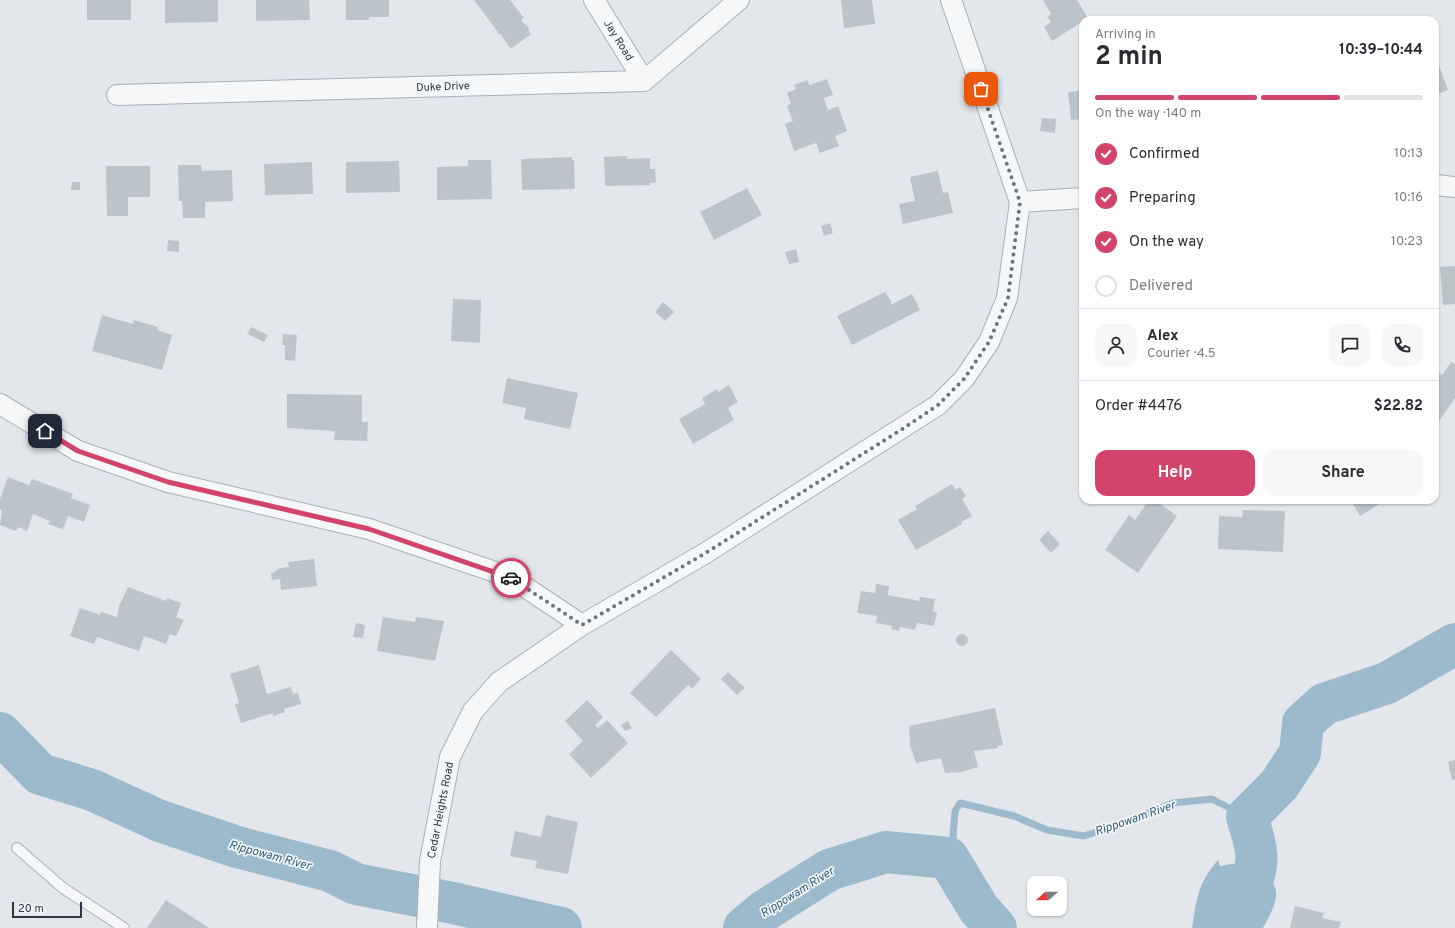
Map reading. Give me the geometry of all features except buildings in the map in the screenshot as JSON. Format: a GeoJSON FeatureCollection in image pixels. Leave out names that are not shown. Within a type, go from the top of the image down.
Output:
{"type":"FeatureCollection","features":[{"type":"Feature","properties":{"kind":"street","name":"Jay Road"},"geometry":{"type":"LineString","coordinates":[[594,0],[644,81]]}},
{"type":"Feature","properties":{"kind":"street"},"geometry":{"type":"LineString","coordinates":[[644,81],[739,0]]}},
{"type":"Feature","properties":{"kind":"street","name":"Cedar Heights Road"},"geometry":{"type":"LineString","coordinates":[[427,928],[430,861],[450,757],[473,711],[499,682],[582,625],[704,554],[938,405],[964,379],[985,348],[1008,298],[1020,202],[951,0]]}},
{"type":"Feature","properties":{"kind":"street","name":"Duke Drive"},"geometry":{"type":"LineString","coordinates":[[117,95],[644,81]]}},
{"type":"Feature","properties":{"kind":"street"},"geometry":{"type":"LineString","coordinates":[[1439,185],[1455,187]]}},
{"type":"Feature","properties":{"kind":"street"},"geometry":{"type":"LineString","coordinates":[[1020,202],[1079,198]]}},
{"type":"Feature","properties":{"kind":"street"},"geometry":{"type":"LineString","coordinates":[[0,404],[78,451],[168,482],[369,529],[510,578],[582,625]]}},
{"type":"Feature","properties":{"kind":"lane"},"geometry":{"type":"LineString","coordinates":[[17,848],[63,888],[124,928]]}},
{"type":"Feature","properties":{"kind":"water"},"geometry":{"type":"Polygon","coordinates":[[[1257,857],[1276,891],[1274,905],[1263,928],[1192,928],[1199,892],[1206,877],[1218,860],[1220,866],[1244,862],[1257,857]]]}},
{"type":"Feature","properties":{"kind":"waterway","name":"Rippowam River"},"geometry":{"type":"LineString","coordinates":[[1234,928],[1237,915],[1255,873],[1255,847],[1247,817],[1279,785],[1300,753],[1303,723],[1324,704],[1387,683],[1455,644]]}},
{"type":"Feature","properties":{"kind":"waterway","name":"Rippowam River"},"geometry":{"type":"LineString","coordinates":[[0,733],[40,774],[92,790],[160,821],[237,847],[330,871],[356,884],[453,903],[561,928]]}},
{"type":"Feature","properties":{"kind":"waterway","name":"Rippowam River"},"geometry":{"type":"LineString","coordinates":[[948,858],[953,837],[955,811],[960,803],[1014,816],[1047,830],[1084,836],[1127,822],[1173,803],[1212,799],[1247,817]]}},
{"type":"Feature","properties":{"kind":"waterway","name":"Rippowam River"},"geometry":{"type":"LineString","coordinates":[[744,928],[764,911],[829,870],[886,852],[948,858],[979,909],[996,928]]}},
{"type":"Feature","properties":{"kind":"way so far"},"geometry":{"type":"LineString","coordinates":[[511,578],[582,625],[704,554],[723,540],[904,428],[938,405],[964,379],[989,342],[1008,298],[1020,202],[981,89]]}},
{"type":"Feature","properties":{"kind":"route"},"geometry":{"type":"LineString","coordinates":[[45,431],[78,451],[168,482],[369,529],[511,578]]}}]}
